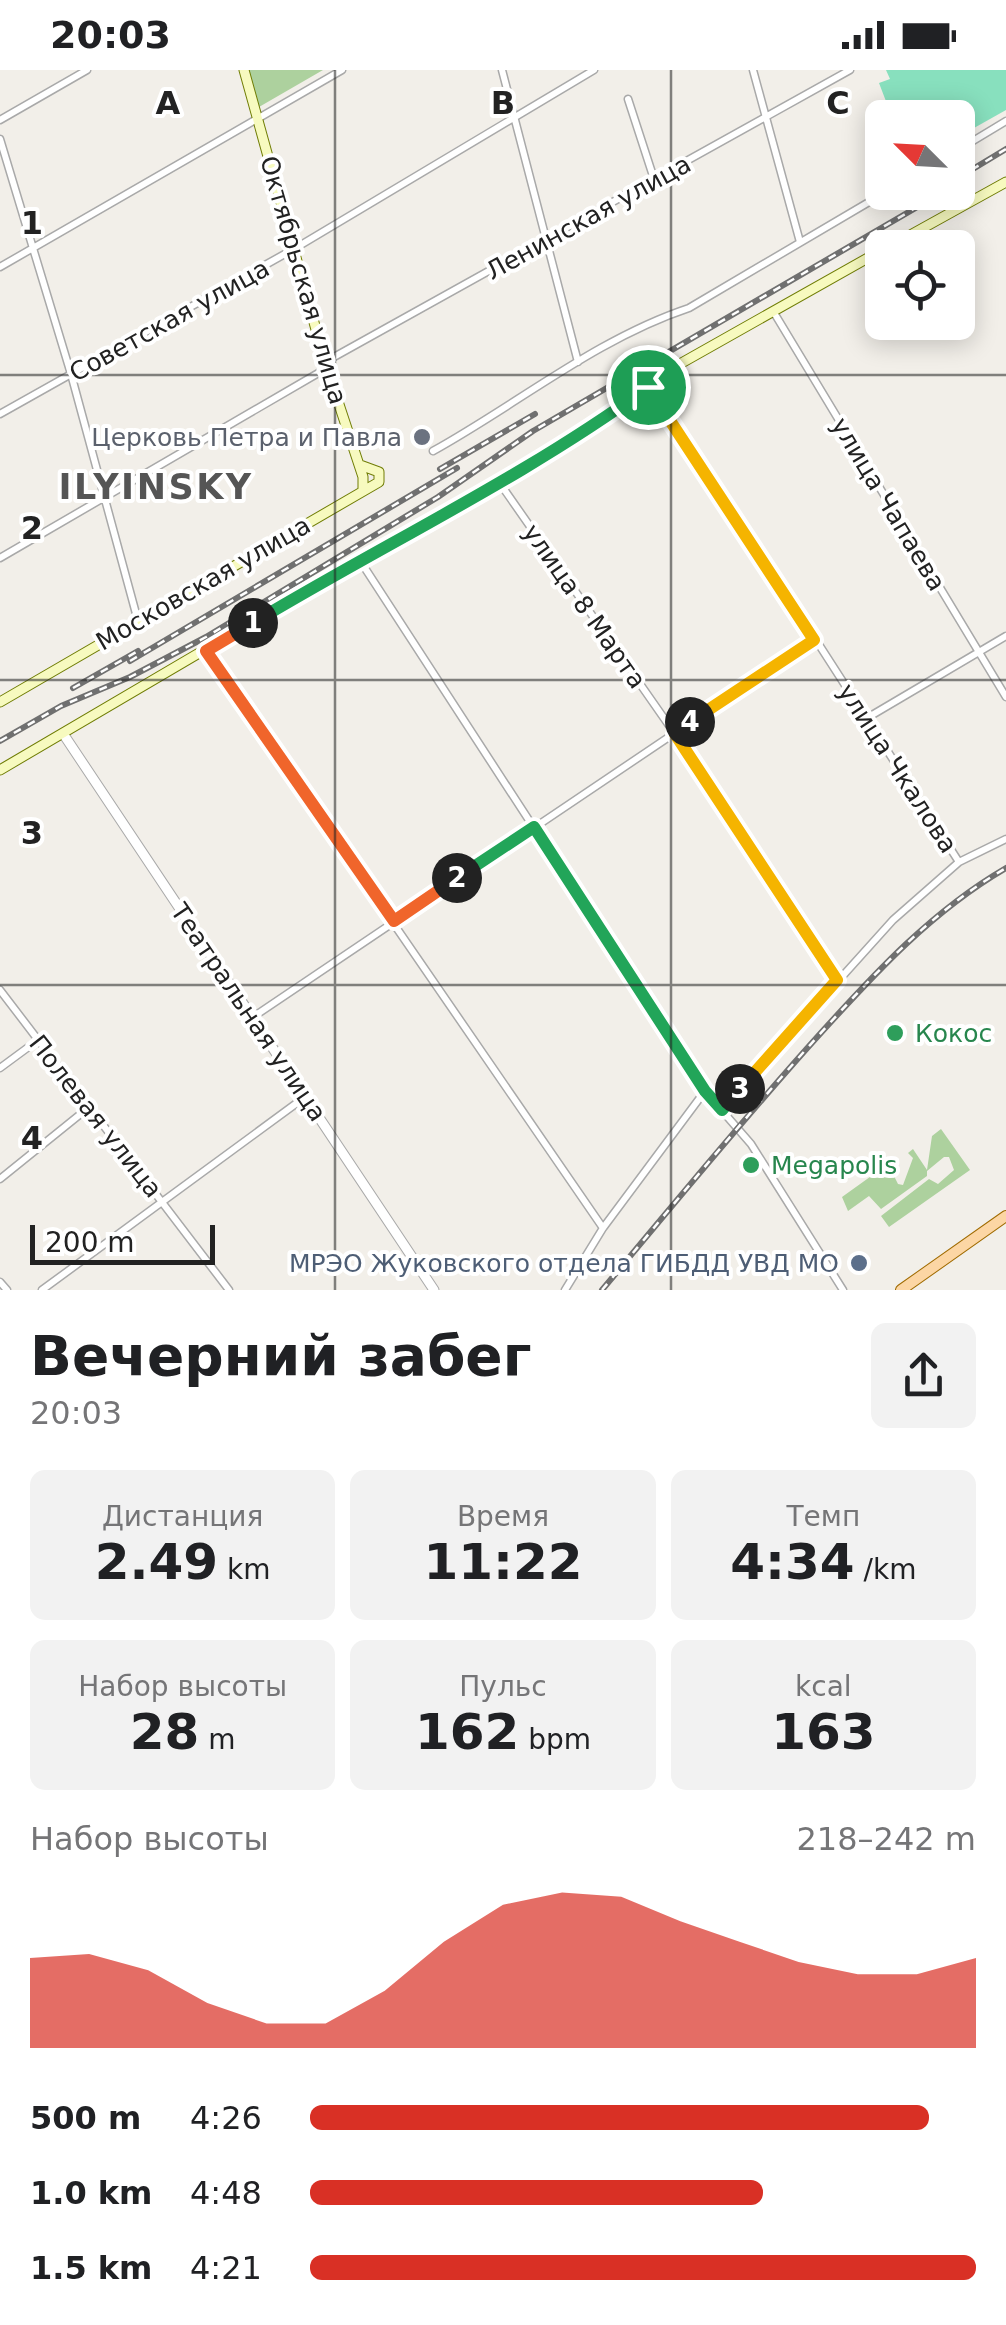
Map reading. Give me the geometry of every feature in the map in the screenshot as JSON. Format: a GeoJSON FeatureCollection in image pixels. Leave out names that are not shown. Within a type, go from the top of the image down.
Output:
{"type":"FeatureCollection","features":[{"type":"Feature","properties":{"kind":"main road","name":"Октябрьская улица"},"geometry":{"type":"LineString","coordinates":[[244,70],[326,365],[360,465],[364,490]]}},
{"type":"Feature","properties":{"kind":"main road"},"geometry":{"type":"LineString","coordinates":[[919,230],[1006,182]]}},
{"type":"Feature","properties":{"kind":"main road"},"geometry":{"type":"LineString","coordinates":[[0,770],[498,482],[612,414],[678,365],[865,260]]}},
{"type":"Feature","properties":{"kind":"main road"},"geometry":{"type":"LineString","coordinates":[[360,465],[377,470],[381,477],[364,490]]}},
{"type":"Feature","properties":{"kind":"main road","name":"Московская улица"},"geometry":{"type":"LineString","coordinates":[[0,702],[364,490]]}},
{"type":"Feature","properties":{"kind":"main road"},"geometry":{"type":"LineString","coordinates":[[900,1290],[1006,1216]]}},
{"type":"Feature","properties":{"kind":"street"},"geometry":{"type":"LineString","coordinates":[[0,120],[87,70]]}},
{"type":"Feature","properties":{"kind":"street"},"geometry":{"type":"LineString","coordinates":[[0,267],[342,70]]}},
{"type":"Feature","properties":{"kind":"street"},"geometry":{"type":"LineString","coordinates":[[502,70],[578,362]]}},
{"type":"Feature","properties":{"kind":"street","name":"Советская улица"},"geometry":{"type":"LineString","coordinates":[[0,414],[294,250],[594,70]]}},
{"type":"Feature","properties":{"kind":"street"},"geometry":{"type":"LineString","coordinates":[[753,70],[800,242]]}},
{"type":"Feature","properties":{"kind":"street","name":"Ленинская улица"},"geometry":{"type":"LineString","coordinates":[[0,558],[326,365],[850,70]]}},
{"type":"Feature","properties":{"kind":"street"},"geometry":{"type":"LineString","coordinates":[[628,98],[654,179]]}},
{"type":"Feature","properties":{"kind":"street"},"geometry":{"type":"LineString","coordinates":[[975,140],[1006,121]]}},
{"type":"Feature","properties":{"kind":"street"},"geometry":{"type":"LineString","coordinates":[[0,139],[71,374],[138,621]]}},
{"type":"Feature","properties":{"kind":"street"},"geometry":{"type":"LineString","coordinates":[[433,452],[578,362],[657,319],[689,308],[865,204]]}},
{"type":"Feature","properties":{"kind":"street","name":"улица Чапаева"},"geometry":{"type":"LineString","coordinates":[[772,311],[1006,697]]}},
{"type":"Feature","properties":{"kind":"street","name":"улица Чкалова"},"geometry":{"type":"LineString","coordinates":[[648,387],[959,862],[893,920],[722,1110]]}},
{"type":"Feature","properties":{"kind":"street","name":"улица 8 Марта"},"geometry":{"type":"LineString","coordinates":[[498,482],[675,734],[837,980]]}},
{"type":"Feature","properties":{"kind":"street"},"geometry":{"type":"LineString","coordinates":[[359,560],[705,1091],[751,1144],[843,1290]]}},
{"type":"Feature","properties":{"kind":"street"},"geometry":{"type":"LineString","coordinates":[[867,718],[1006,636]]}},
{"type":"Feature","properties":{"kind":"street"},"geometry":{"type":"LineString","coordinates":[[253,1017],[814,640]]}},
{"type":"Feature","properties":{"kind":"street"},"geometry":{"type":"LineString","coordinates":[[206,651],[603,1228]]}},
{"type":"Feature","properties":{"kind":"street","name":"Театральная улица"},"geometry":{"type":"LineString","coordinates":[[64,735],[434,1290]]}},
{"type":"Feature","properties":{"kind":"street"},"geometry":{"type":"LineString","coordinates":[[959,862],[1006,839]]}},
{"type":"Feature","properties":{"kind":"street","name":"Полевая улица"},"geometry":{"type":"LineString","coordinates":[[0,990],[229,1290]]}},
{"type":"Feature","properties":{"kind":"street"},"geometry":{"type":"LineString","coordinates":[[0,1068],[38,1040]]}},
{"type":"Feature","properties":{"kind":"street"},"geometry":{"type":"LineString","coordinates":[[565,1290],[603,1228],[705,1091]]}},
{"type":"Feature","properties":{"kind":"street"},"geometry":{"type":"LineString","coordinates":[[42,1290],[305,1096]]}},
{"type":"Feature","properties":{"kind":"street"},"geometry":{"type":"LineString","coordinates":[[0,1179],[88,1108]]}},
{"type":"Feature","properties":{"kind":"street"},"geometry":{"type":"LineString","coordinates":[[211,1290],[222,1281]]}},
{"type":"Feature","properties":{"kind":"street"},"geometry":{"type":"LineString","coordinates":[[0,1282],[7,1290]]}},
{"type":"Feature","properties":{"kind":"green space"},"geometry":{"type":"Polygon","coordinates":[[[249,70],[323,70],[259,107],[249,70]]]}},
{"type":"Feature","properties":{"kind":"green space"},"geometry":{"type":"Polygon","coordinates":[[[886,70],[1006,70],[1006,110],[975,127],[975,100],[886,100],[879,83],[890,79],[886,70]]]}},
{"type":"Feature","properties":{"kind":"green space"},"geometry":{"type":"Polygon","coordinates":[[[941,1129],[970,1170],[889,1227],[881,1216],[929,1179],[938,1184],[954,1170],[949,1157],[944,1157],[927,1171],[927,1176],[881,1209],[869,1196],[848,1211],[842,1197],[888,1164],[898,1184],[903,1185],[913,1158],[908,1153],[913,1149],[927,1170],[932,1136],[941,1129]]]}},
{"type":"Feature","properties":{"kind":"railway"},"geometry":{"type":"LineString","coordinates":[[975,168],[1006,149]]}},
{"type":"Feature","properties":{"kind":"railway"},"geometry":{"type":"LineString","coordinates":[[0,741],[61,706],[130,677],[206,637],[438,497],[533,431],[912,210]]}},
{"type":"Feature","properties":{"kind":"railway"},"geometry":{"type":"LineString","coordinates":[[440,469],[535,414]]}},
{"type":"Feature","properties":{"kind":"railway"},"geometry":{"type":"LineString","coordinates":[[130,661],[457,468]]}},
{"type":"Feature","properties":{"kind":"railway"},"geometry":{"type":"LineString","coordinates":[[73,688],[138,651]]}},
{"type":"Feature","properties":{"kind":"railway"},"geometry":{"type":"LineString","coordinates":[[602,1290],[862,988],[929,923],[1006,868]]}},
{"type":"Feature","properties":{"kind":"place","name":"Церковь Петра и Павла"},"geometry":{"type":"Point","coordinates":[422,437]}},
{"type":"Feature","properties":{"kind":"place","name":"Кокос"},"geometry":{"type":"Point","coordinates":[895,1033]}},
{"type":"Feature","properties":{"kind":"place","name":"Megapolis"},"geometry":{"type":"Point","coordinates":[751,1165]}},
{"type":"Feature","properties":{"kind":"place","name":"МРЭО Жуковского отдела ГИБДД УВД МО"},"geometry":{"type":"Point","coordinates":[859,1263]}},
{"type":"Feature","properties":{"kind":"district","name":"ILYINSKY"},"geometry":{"type":"Point","coordinates":[156,487]}},
{"type":"Feature","properties":{"kind":"route"},"geometry":{"type":"LineString","coordinates":[[648,387],[814,640],[675,734],[837,980],[722,1110],[705,1091],[534,827],[394,921],[206,651],[612,414],[648,387]]}}]}
